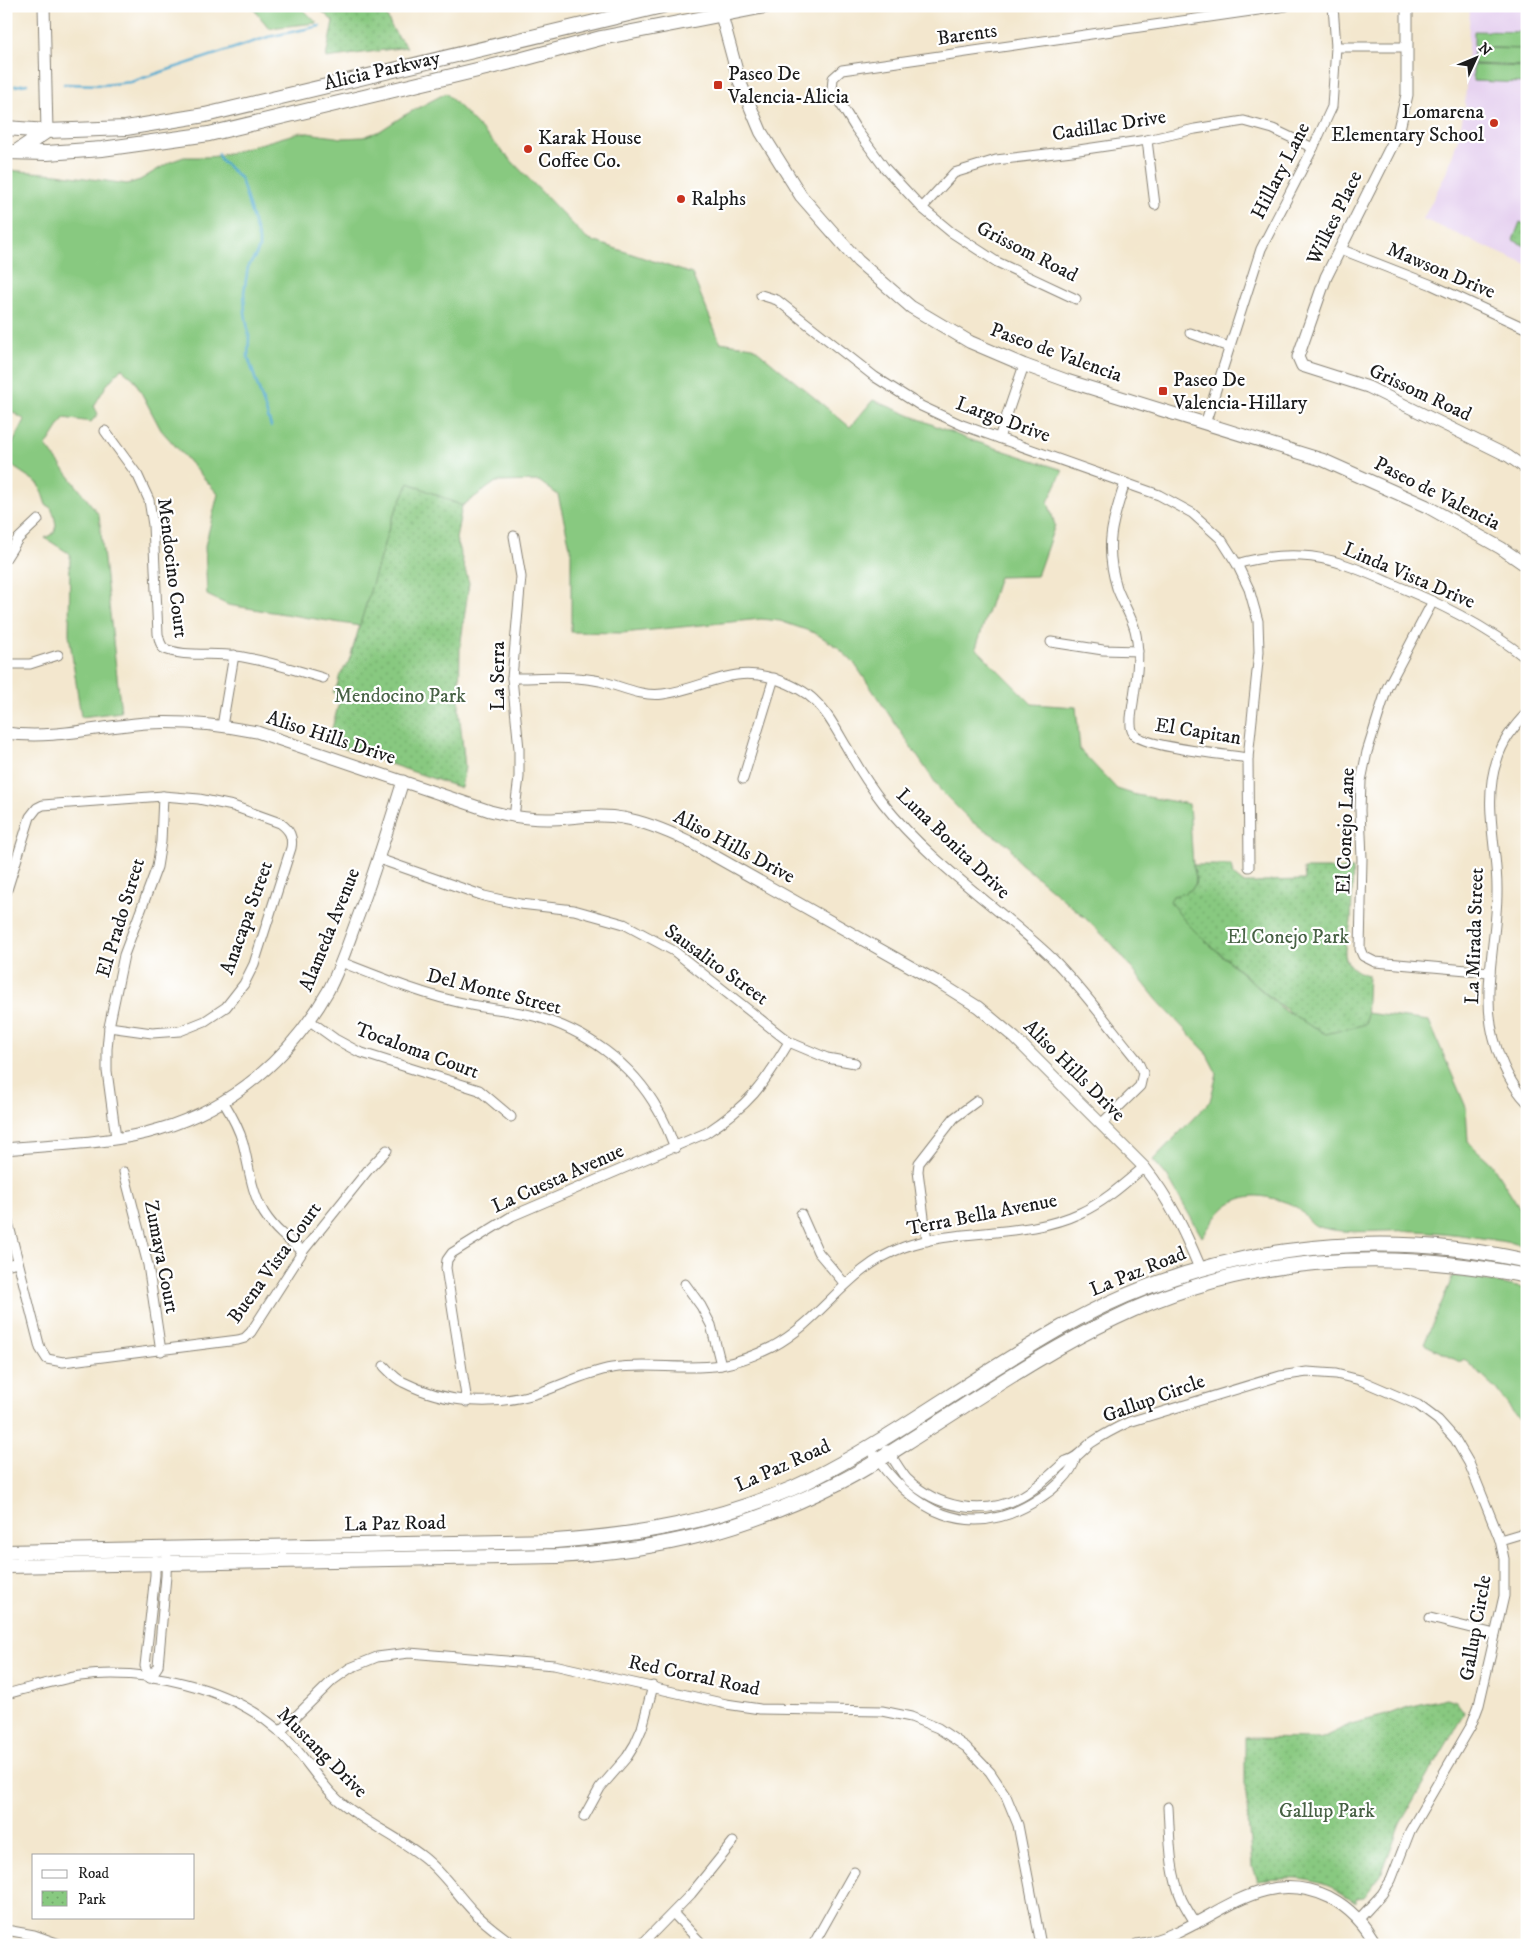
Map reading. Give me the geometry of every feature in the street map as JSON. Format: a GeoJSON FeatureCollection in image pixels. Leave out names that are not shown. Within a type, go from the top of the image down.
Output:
{"type":"FeatureCollection","features":[{"type":"Feature","properties":{"kind":"main road","name":"Alicia Parkway"},"geometry":{"type":"LineString","coordinates":[[6,128],[47,131],[126,128],[205,115],[662,6]]}},
{"type":"Feature","properties":{"kind":"main road","name":"Alicia Parkway"},"geometry":{"type":"LineString","coordinates":[[11,152],[47,153],[102,149],[209,134],[519,60],[601,38],[720,11],[765,6]]}},
{"type":"Feature","properties":{"kind":"main road","name":"Paseo de Valencia"},"geometry":{"type":"LineString","coordinates":[[720,11],[739,80],[761,132],[801,196],[858,261],[911,307],[970,342],[1024,366],[1323,460],[1426,506],[1501,548],[1527,566]]}},
{"type":"Feature","properties":{"kind":"main road"},"geometry":{"type":"LineString","coordinates":[[514,42],[519,60]]}},
{"type":"Feature","properties":{"kind":"main road"},"geometry":{"type":"LineString","coordinates":[[11,152],[47,131],[72,142],[102,149]]}},
{"type":"Feature","properties":{"kind":"main road","name":"La Paz Road"},"geometry":{"type":"LineString","coordinates":[[6,1552],[555,1541],[632,1534],[696,1522],[763,1500],[827,1472],[1059,1329],[1136,1292],[1200,1268],[1267,1254],[1343,1245],[1446,1247],[1479,1251],[1527,1261]]}},
{"type":"Feature","properties":{"kind":"main road","name":"La Paz Road"},"geometry":{"type":"LineString","coordinates":[[6,1566],[558,1556],[633,1550],[701,1536],[756,1519],[813,1495],[884,1457],[1065,1343],[1116,1317],[1206,1283],[1288,1266],[1356,1260],[1444,1263],[1474,1266],[1527,1276]]}},
{"type":"Feature","properties":{"kind":"street"},"geometry":{"type":"LineString","coordinates":[[44,6],[47,131]]}},
{"type":"Feature","properties":{"kind":"street","name":"Barents"},"geometry":{"type":"LineString","coordinates":[[833,78],[842,70],[1286,6]]}},
{"type":"Feature","properties":{"kind":"street","name":"Hillary Lane"},"geometry":{"type":"LineString","coordinates":[[1205,424],[1262,249],[1332,107],[1336,47],[1333,6]]}},
{"type":"Feature","properties":{"kind":"street","name":"Wilkes Place"},"geometry":{"type":"LineString","coordinates":[[1298,357],[1326,277],[1398,133],[1407,95],[1407,6]]}},
{"type":"Feature","properties":{"kind":"street"},"geometry":{"type":"LineString","coordinates":[[1336,47],[1408,47]]}},
{"type":"Feature","properties":{"kind":"street","name":"Grissom Road"},"geometry":{"type":"LineString","coordinates":[[833,78],[832,90],[856,129],[884,167],[922,208],[951,232],[998,262],[1076,299]]}},
{"type":"Feature","properties":{"kind":"street","name":"Cadillac Drive"},"geometry":{"type":"LineString","coordinates":[[922,208],[954,173],[996,160],[1072,152],[1244,121],[1273,129],[1313,148]]}},
{"type":"Feature","properties":{"kind":"street"},"geometry":{"type":"LineString","coordinates":[[1147,140],[1154,205]]}},
{"type":"Feature","properties":{"kind":"street","name":"Mawson Drive"},"geometry":{"type":"LineString","coordinates":[[1340,248],[1432,285],[1527,329]]}},
{"type":"Feature","properties":{"kind":"street","name":"Largo Drive"},"geometry":{"type":"LineString","coordinates":[[760,294],[777,300],[875,377],[921,406],[962,425],[1159,495],[1192,513],[1220,539],[1237,564],[1249,589],[1258,621],[1259,652],[1248,758],[1249,867]]}},
{"type":"Feature","properties":{"kind":"street"},"geometry":{"type":"LineString","coordinates":[[1190,333],[1230,348]]}},
{"type":"Feature","properties":{"kind":"street","name":"Grissom Road"},"geometry":{"type":"LineString","coordinates":[[1298,357],[1302,366],[1368,387],[1508,456],[1527,469]]}},
{"type":"Feature","properties":{"kind":"street"},"geometry":{"type":"LineString","coordinates":[[999,438],[1024,366]]}},
{"type":"Feature","properties":{"kind":"street","name":"Mendocino Court"},"geometry":{"type":"LineString","coordinates":[[105,431],[138,476],[149,500],[153,524],[160,642],[163,648],[171,652],[234,655],[323,678]]}},
{"type":"Feature","properties":{"kind":"street","name":"El Capitan"},"geometry":{"type":"LineString","coordinates":[[1125,482],[1109,539],[1111,566],[1117,589],[1135,631],[1138,651],[1131,718],[1134,734],[1147,742],[1248,758]]}},
{"type":"Feature","properties":{"kind":"street"},"geometry":{"type":"LineString","coordinates":[[6,558],[18,539],[38,520]]}},
{"type":"Feature","properties":{"kind":"street","name":"La Serra"},"geometry":{"type":"LineString","coordinates":[[514,536],[521,578],[512,678],[519,749],[519,777],[514,817]]}},
{"type":"Feature","properties":{"kind":"street","name":"Linda Vista Drive"},"geometry":{"type":"LineString","coordinates":[[1237,564],[1272,558],[1302,556],[1332,561],[1363,571],[1433,601],[1476,623],[1527,659]]}},
{"type":"Feature","properties":{"kind":"street","name":"El Conejo Lane"},"geometry":{"type":"LineString","coordinates":[[1433,601],[1387,688],[1367,752],[1362,780],[1360,810],[1362,860],[1359,942],[1363,956],[1375,962],[1490,972]]}},
{"type":"Feature","properties":{"kind":"street"},"geometry":{"type":"LineString","coordinates":[[1051,642],[1103,650],[1138,651]]}},
{"type":"Feature","properties":{"kind":"street"},"geometry":{"type":"LineString","coordinates":[[6,664],[30,664],[58,655]]}},
{"type":"Feature","properties":{"kind":"street"},"geometry":{"type":"LineString","coordinates":[[222,726],[234,655]]}},
{"type":"Feature","properties":{"kind":"street","name":"Luna Bonita Drive"},"geometry":{"type":"LineString","coordinates":[[512,678],[577,678],[601,682],[635,692],[661,694],[684,690],[745,673],[774,678],[794,686],[814,700],[830,718],[859,769],[884,804],[949,870],[1052,958],[1137,1060],[1143,1073],[1140,1086],[1101,1124]]}},
{"type":"Feature","properties":{"kind":"street"},"geometry":{"type":"LineString","coordinates":[[743,779],[774,678]]}},
{"type":"Feature","properties":{"kind":"street","name":"La Mirada Street"},"geometry":{"type":"LineString","coordinates":[[1527,712],[1507,739],[1497,760],[1491,786],[1498,892],[1490,972],[1489,1010],[1494,1039],[1506,1071],[1527,1102]]}},
{"type":"Feature","properties":{"kind":"street","name":"Aliso Hills Drive"},"geometry":{"type":"LineString","coordinates":[[6,733],[18,735],[55,734],[182,722],[222,726],[257,732],[490,811],[514,817],[549,819],[584,816],[622,818],[657,826],[688,840],[943,985],[978,1007],[1015,1038],[1144,1167],[1163,1191],[1178,1218],[1206,1283]]}},
{"type":"Feature","properties":{"kind":"street","name":"Alameda Avenue"},"geometry":{"type":"LineString","coordinates":[[6,1149],[116,1138],[159,1129],[193,1116],[223,1101],[273,1064],[292,1045],[329,990],[379,859],[403,781]]}},
{"type":"Feature","properties":{"kind":"street"},"geometry":{"type":"LineString","coordinates":[[6,893],[30,817],[37,808],[43,805],[163,796]]}},
{"type":"Feature","properties":{"kind":"street","name":"Anacapa Street"},"geometry":{"type":"LineString","coordinates":[[109,1026],[152,1033],[180,1031],[205,1021],[226,1007],[244,984],[254,964],[291,848],[291,834],[280,823],[233,806],[200,799],[163,796]]}},
{"type":"Feature","properties":{"kind":"street","name":"El Prado Street"},"geometry":{"type":"LineString","coordinates":[[116,1138],[107,1071],[109,1026],[124,955],[157,866],[161,842],[163,796]]}},
{"type":"Feature","properties":{"kind":"street","name":"Sausalito Street"},"geometry":{"type":"LineString","coordinates":[[379,859],[484,896],[520,904],[574,910],[624,924],[674,951],[789,1042],[827,1058],[855,1063]]}},
{"type":"Feature","properties":{"kind":"street","name":"Del Monte Street"},"geometry":{"type":"LineString","coordinates":[[341,962],[413,990],[466,1004],[534,1016],[576,1032],[600,1046],[632,1074],[658,1109],[675,1148]]}},
{"type":"Feature","properties":{"kind":"street","name":"Tocaloma Court"},"geometry":{"type":"LineString","coordinates":[[310,1020],[336,1039],[359,1052],[479,1090],[511,1117]]}},
{"type":"Feature","properties":{"kind":"street","name":"La Cuesta Avenue"},"geometry":{"type":"LineString","coordinates":[[466,1402],[446,1268],[447,1260],[452,1253],[512,1216],[675,1148],[706,1133],[730,1117],[750,1098],[768,1077],[789,1042]]}},
{"type":"Feature","properties":{"kind":"street"},"geometry":{"type":"LineString","coordinates":[[223,1101],[243,1141],[253,1187],[264,1213],[281,1234],[303,1250]]}},
{"type":"Feature","properties":{"kind":"street"},"geometry":{"type":"LineString","coordinates":[[927,1240],[918,1171],[919,1163],[954,1118],[977,1101]]}},
{"type":"Feature","properties":{"kind":"street","name":"Buena Vista Court"},"geometry":{"type":"LineString","coordinates":[[18,1262],[40,1348],[47,1359],[63,1362],[245,1338],[251,1332],[303,1250],[368,1170],[387,1150]]}},
{"type":"Feature","properties":{"kind":"street","name":"Terra Bella Avenue"},"geometry":{"type":"LineString","coordinates":[[384,1366],[402,1382],[439,1396],[466,1402],[512,1399],[540,1392],[584,1375],[613,1368],[721,1365],[747,1358],[772,1347],[796,1332],[816,1315],[862,1269],[886,1254],[927,1240],[1058,1221],[1078,1214],[1099,1202],[1117,1190],[1144,1167]]}},
{"type":"Feature","properties":{"kind":"street","name":"Zumaya Court"},"geometry":{"type":"LineString","coordinates":[[124,1172],[148,1265],[161,1350]]}},
{"type":"Feature","properties":{"kind":"street"},"geometry":{"type":"LineString","coordinates":[[6,1214],[18,1262],[6,1265]]}},
{"type":"Feature","properties":{"kind":"street"},"geometry":{"type":"LineString","coordinates":[[801,1214],[818,1252],[845,1284]]}},
{"type":"Feature","properties":{"kind":"street"},"geometry":{"type":"LineString","coordinates":[[685,1284],[711,1325],[721,1365]]}},
{"type":"Feature","properties":{"kind":"street","name":"Gallup Circle"},"geometry":{"type":"LineString","coordinates":[[875,1444],[884,1457],[899,1487],[926,1508],[965,1519],[987,1519],[1006,1516],[1027,1507],[1045,1496],[1073,1468],[1075,1459],[1089,1445],[1129,1422],[1280,1376],[1307,1372],[1336,1374],[1360,1380],[1394,1393],[1418,1405],[1438,1420],[1455,1439],[1469,1463],[1500,1540],[1504,1559],[1504,1596],[1479,1705],[1471,1726],[1410,1831],[1391,1880],[1382,1894],[1359,1919]]}},
{"type":"Feature","properties":{"kind":"street","name":"Gallup Circle"},"geometry":{"type":"LineString","coordinates":[[875,1444],[884,1457],[925,1492],[943,1502],[963,1508],[994,1506],[1022,1496],[1066,1460],[1075,1459]]}},
{"type":"Feature","properties":{"kind":"street"},"geometry":{"type":"LineString","coordinates":[[1500,1540],[1527,1532]]}},
{"type":"Feature","properties":{"kind":"street"},"geometry":{"type":"LineString","coordinates":[[150,1678],[145,1666],[161,1563],[161,1548]]}},
{"type":"Feature","properties":{"kind":"street"},"geometry":{"type":"LineString","coordinates":[[1430,1618],[1495,1634]]}},
{"type":"Feature","properties":{"kind":"street","name":"Red Corral Road"},"geometry":{"type":"LineString","coordinates":[[280,1732],[333,1680],[350,1668],[376,1657],[409,1652],[554,1665],[726,1704],[760,1709],[882,1711],[911,1717],[938,1728],[966,1747],[990,1772],[1006,1796],[1018,1825],[1041,1945]]}},
{"type":"Feature","properties":{"kind":"street","name":"Mustang Drive"},"geometry":{"type":"LineString","coordinates":[[6,1694],[79,1676],[104,1674],[150,1678],[193,1685],[240,1703],[265,1719],[280,1732],[337,1799],[423,1856],[438,1870],[474,1912],[493,1930],[514,1945]]}},
{"type":"Feature","properties":{"kind":"street"},"geometry":{"type":"LineString","coordinates":[[584,1817],[600,1788],[627,1757],[635,1744],[642,1728],[652,1686]]}},
{"type":"Feature","properties":{"kind":"street"},"geometry":{"type":"LineString","coordinates":[[1168,1807],[1171,1860],[1175,1879],[1182,1899],[1196,1924]]}},
{"type":"Feature","properties":{"kind":"street"},"geometry":{"type":"LineString","coordinates":[[641,1945],[673,1913],[733,1842]]}},
{"type":"Feature","properties":{"kind":"street"},"geometry":{"type":"LineString","coordinates":[[812,1945],[854,1872]]}},
{"type":"Feature","properties":{"kind":"street"},"geometry":{"type":"LineString","coordinates":[[1137,1945],[1169,1936],[1196,1924],[1258,1891],[1298,1888],[1316,1892],[1334,1900],[1359,1919],[1370,1932],[1376,1945]]}},
{"type":"Feature","properties":{"kind":"street"},"geometry":{"type":"LineString","coordinates":[[673,1913],[703,1945]]}},
{"type":"Feature","properties":{"kind":"street"},"geometry":{"type":"LineString","coordinates":[[6,1930],[34,1935],[62,1945]]}},
{"type":"Feature","properties":{"kind":"shaded area","name":"Lomarena Elementary School"},"geometry":{"type":"Polygon","coordinates":[[[1527,6],[1527,265],[1423,219],[1447,171],[1458,139],[1465,106],[1470,7],[1527,6]]]}},
{"type":"Feature","properties":{"kind":"green space"},"geometry":{"type":"Polygon","coordinates":[[[251,6],[300,6],[317,23],[269,28],[251,6]]]}},
{"type":"Feature","properties":{"kind":"green space"},"geometry":{"type":"Polygon","coordinates":[[[316,6],[389,6],[386,9],[391,25],[407,47],[326,58],[333,21],[316,6]]]}},
{"type":"Feature","properties":{"kind":"green space"},"geometry":{"type":"Polygon","coordinates":[[[1474,31],[1526,32],[1525,49],[1474,47],[1474,31]]]}},
{"type":"Feature","properties":{"kind":"green space"},"geometry":{"type":"Polygon","coordinates":[[[1474,48],[1525,49],[1525,66],[1474,64],[1474,48]]]}},
{"type":"Feature","properties":{"kind":"green space"},"geometry":{"type":"Polygon","coordinates":[[[1473,65],[1525,67],[1524,83],[1473,81],[1473,65]]]}},
{"type":"Feature","properties":{"kind":"green space"},"geometry":{"type":"Polygon","coordinates":[[[446,93],[587,239],[692,274],[720,342],[753,347],[850,427],[873,400],[965,438],[1063,470],[1048,502],[1055,525],[1037,576],[999,577],[976,648],[1032,704],[1076,707],[1080,750],[1117,789],[1136,795],[1189,804],[1193,865],[1197,882],[1187,892],[1173,896],[1200,936],[1286,1012],[1366,1024],[1366,1013],[1429,1021],[1466,1107],[1468,1142],[1491,1163],[1527,1219],[1527,1246],[1431,1232],[1354,1232],[1330,1230],[1316,1226],[1299,1209],[1292,1205],[1275,1199],[1257,1196],[1243,1198],[1229,1205],[1217,1216],[1202,1237],[1167,1176],[1153,1160],[1210,1101],[1217,1074],[1205,1051],[1157,1000],[1113,945],[1082,915],[1019,862],[1009,845],[972,822],[941,791],[854,663],[836,646],[815,633],[780,621],[761,619],[622,633],[571,632],[571,551],[558,495],[539,481],[496,482],[462,506],[409,483],[391,521],[360,626],[228,605],[207,595],[205,546],[218,494],[161,430],[134,379],[121,368],[106,386],[94,406],[98,414],[91,422],[64,418],[46,446],[99,515],[121,712],[81,717],[69,634],[70,554],[45,538],[54,533],[56,525],[54,515],[51,508],[46,505],[39,484],[6,462],[6,456],[25,420],[6,408],[6,170],[57,174],[127,184],[140,180],[170,162],[184,157],[219,156],[301,132],[342,138],[363,137],[380,131],[403,116],[446,93]]]}},
{"type":"Feature","properties":{"kind":"green space"},"geometry":{"type":"Polygon","coordinates":[[[1520,222],[1527,225],[1527,247],[1513,240],[1520,222]]]}},
{"type":"Feature","properties":{"kind":"green space","name":"Mendocino Park"},"geometry":{"type":"Polygon","coordinates":[[[409,483],[462,506],[456,539],[469,583],[460,648],[459,710],[465,767],[461,788],[328,743],[340,699],[333,692],[350,658],[391,521],[409,483]]]}},
{"type":"Feature","properties":{"kind":"green space","name":"El Conejo Park"},"geometry":{"type":"Polygon","coordinates":[[[1193,865],[1231,865],[1233,875],[1243,883],[1305,880],[1304,869],[1353,869],[1351,921],[1345,954],[1352,968],[1368,975],[1366,1024],[1326,1034],[1312,1027],[1275,1001],[1205,940],[1190,926],[1170,901],[1173,896],[1194,887],[1196,878],[1193,865]]]}},
{"type":"Feature","properties":{"kind":"green space"},"geometry":{"type":"Polygon","coordinates":[[[1453,1276],[1468,1277],[1527,1289],[1527,1425],[1525,1423],[1522,1424],[1496,1389],[1464,1359],[1460,1362],[1424,1344],[1453,1276]]]}},
{"type":"Feature","properties":{"kind":"green space","name":"Gallup Park"},"geometry":{"type":"Polygon","coordinates":[[[1447,1698],[1456,1701],[1464,1712],[1462,1717],[1400,1824],[1381,1875],[1364,1897],[1356,1898],[1356,1902],[1335,1889],[1306,1880],[1257,1881],[1252,1867],[1245,1783],[1245,1738],[1320,1739],[1351,1724],[1390,1714],[1408,1707],[1447,1698]]]}},
{"type":"Feature","properties":{"kind":"waterway"},"geometry":{"type":"LineString","coordinates":[[64,84],[103,85],[131,82],[268,37],[320,26]]}},
{"type":"Feature","properties":{"kind":"waterway"},"geometry":{"type":"LineString","coordinates":[[15,86],[27,84]]}},
{"type":"Feature","properties":{"kind":"waterway"},"geometry":{"type":"LineString","coordinates":[[218,154],[220,159],[241,179],[259,240],[259,248],[248,267],[244,292],[245,312],[249,336],[248,357],[271,426]]}},
{"type":"Feature","properties":{"kind":"place","name":"Paseo De Valencia-Alicia"},"geometry":{"type":"Point","coordinates":[718,85]}},
{"type":"Feature","properties":{"kind":"place","name":"Lomarena Elementary School"},"geometry":{"type":"Point","coordinates":[1494,123]}},
{"type":"Feature","properties":{"kind":"place","name":"Karak House Coffee Co."},"geometry":{"type":"Point","coordinates":[528,149]}},
{"type":"Feature","properties":{"kind":"place","name":"Ralphs"},"geometry":{"type":"Point","coordinates":[681,199]}},
{"type":"Feature","properties":{"kind":"place","name":"Paseo De Valencia-Hillary"},"geometry":{"type":"Point","coordinates":[1163,391]}}]}
